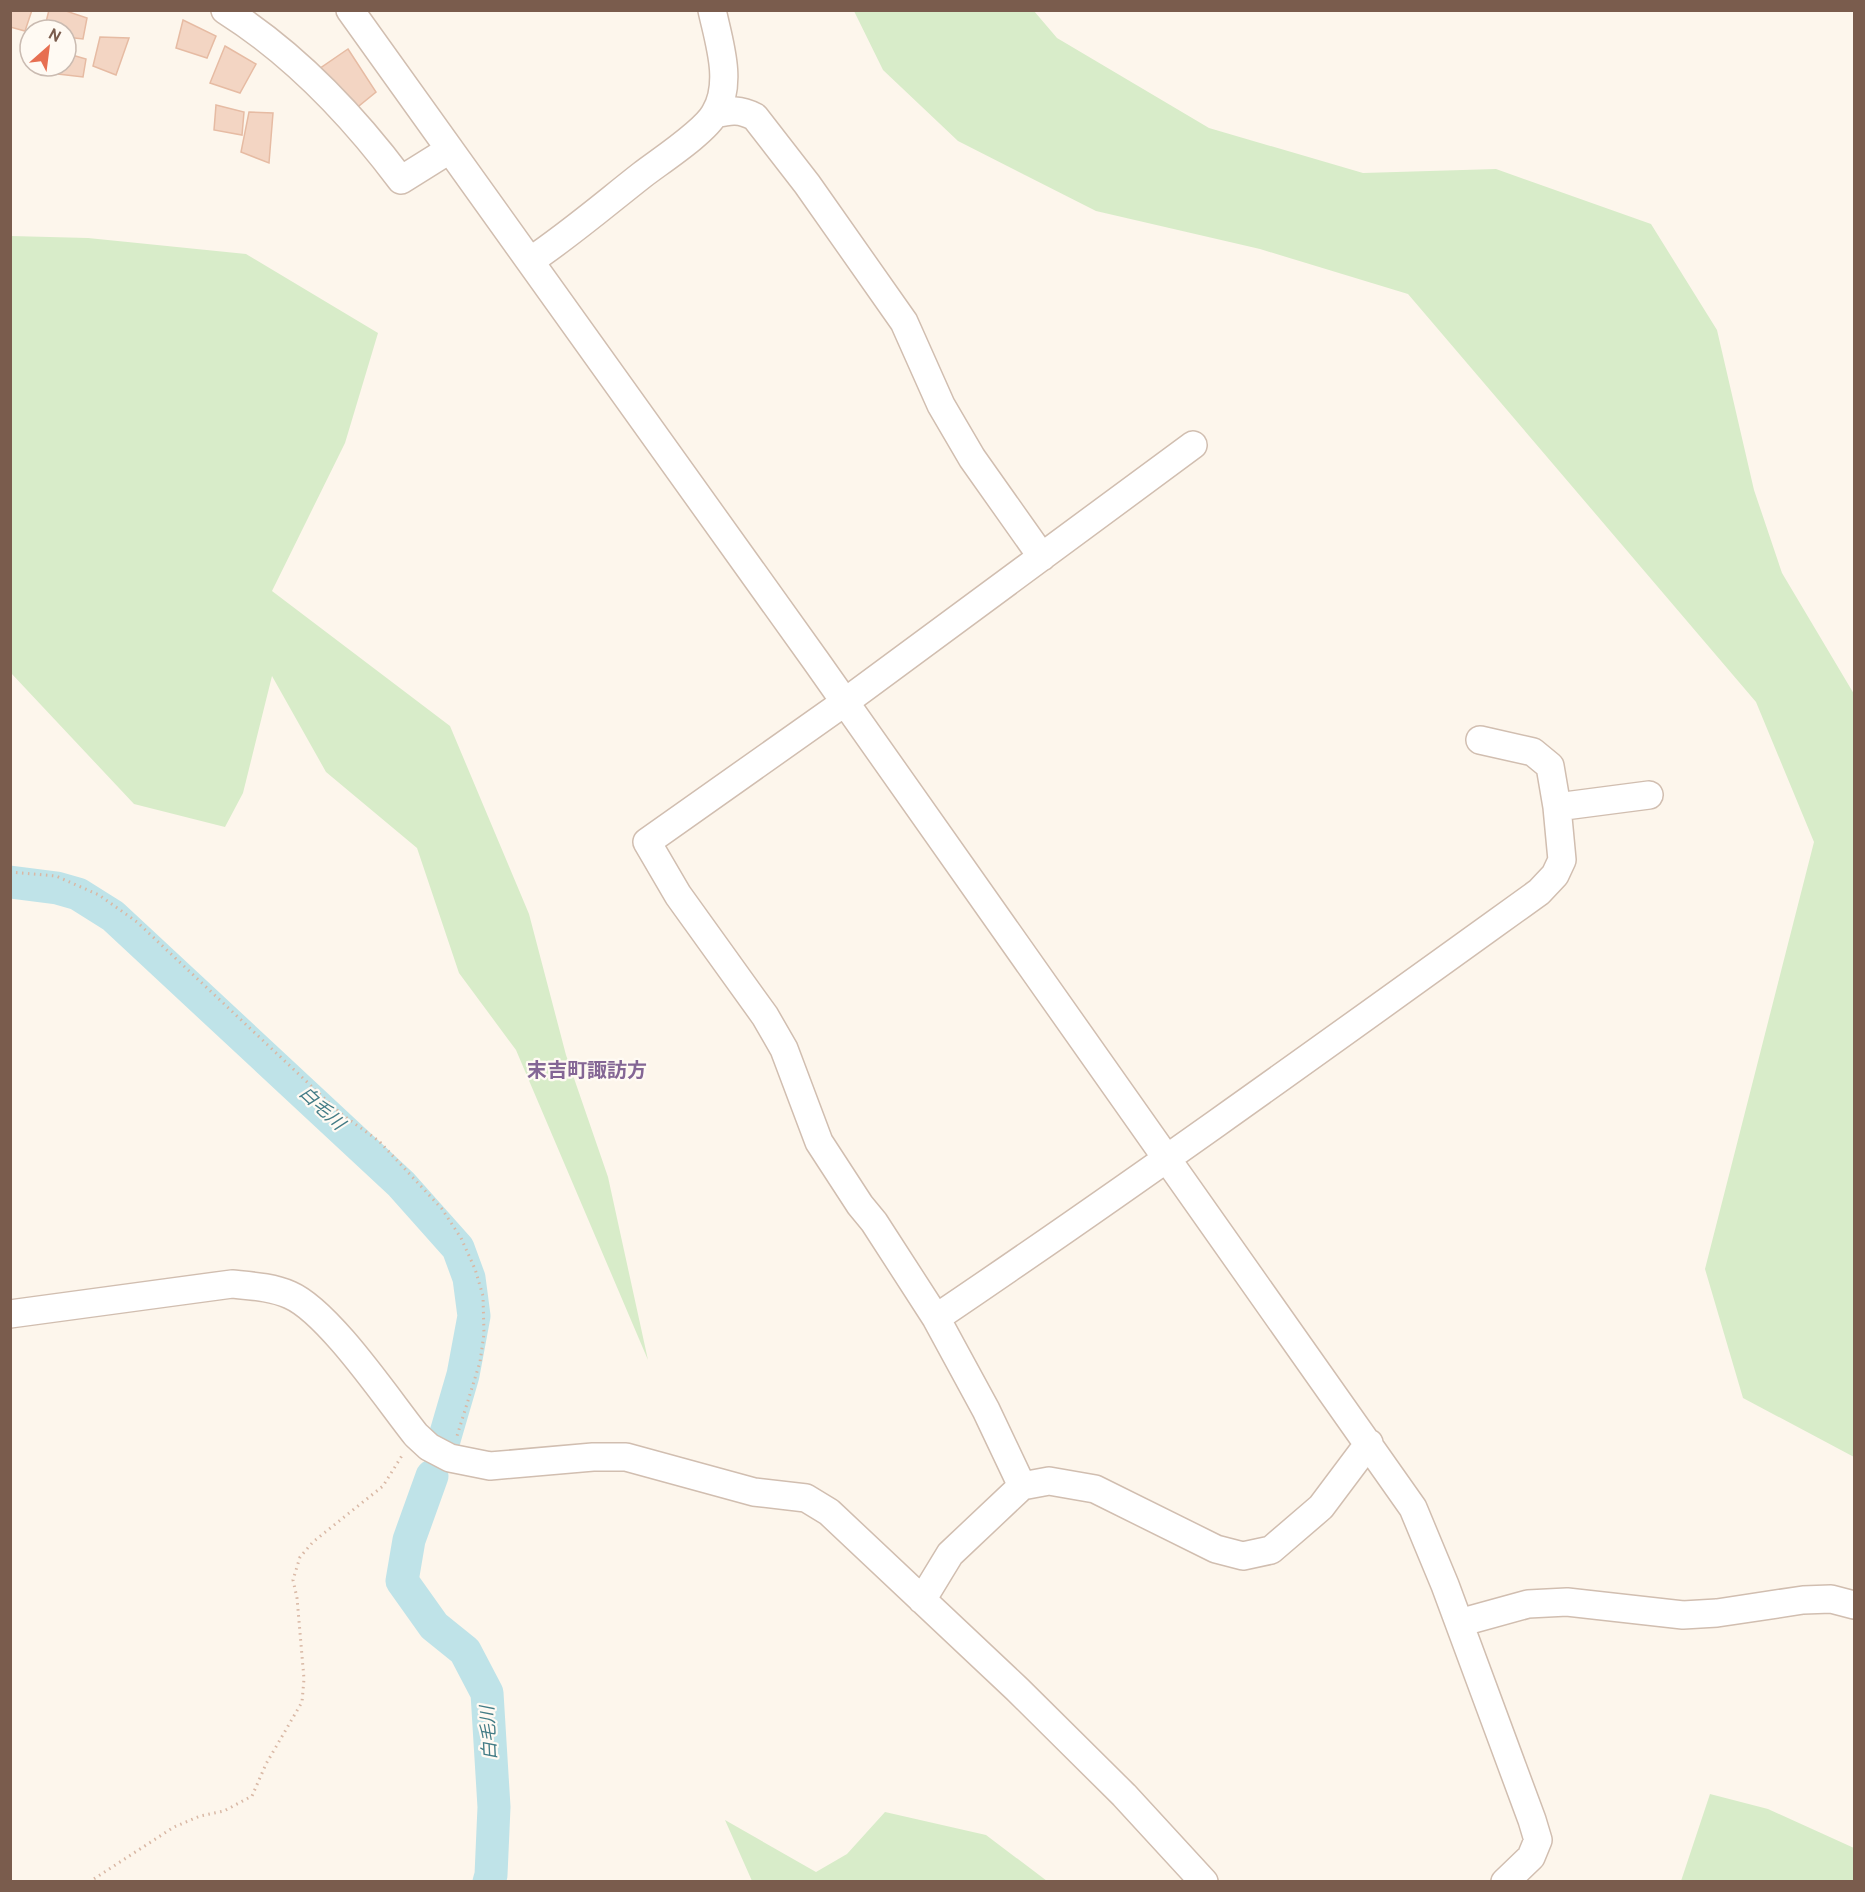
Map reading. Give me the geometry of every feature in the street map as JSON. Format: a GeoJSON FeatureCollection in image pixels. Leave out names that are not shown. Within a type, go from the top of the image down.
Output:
{"type":"FeatureCollection","features":[{"type":"Feature","properties":{"kind":"street"},"geometry":{"type":"LineString","coordinates":[[225,10],[270,43],[320,88],[363,131],[401,180],[449,150]]}},
{"type":"Feature","properties":{"kind":"street"},"geometry":{"type":"LineString","coordinates":[[350,10],[845,702],[1413,1508],[1459,1623],[1538,1840],[1531,1857],[1505,1881]]}},
{"type":"Feature","properties":{"kind":"street"},"geometry":{"type":"LineString","coordinates":[[530,261],[690,139],[715,114],[721,98],[723,81],[722,56],[712,10]]}},
{"type":"Feature","properties":{"kind":"street"},"geometry":{"type":"LineString","coordinates":[[715,114],[732,110],[743,111],[754,117],[807,184],[904,322],[940,405],[972,458],[1042,557]]}},
{"type":"Feature","properties":{"kind":"street"},"geometry":{"type":"LineString","coordinates":[[1022,1486],[986,1410],[936,1318],[819,1142],[784,1049],[765,1016],[678,895],[647,842],[845,702],[1193,446]]}},
{"type":"Feature","properties":{"kind":"street"},"geometry":{"type":"LineString","coordinates":[[936,1318],[1166,1159],[1539,892],[1555,875],[1562,860],[1550,766],[1533,753],[1480,740]]}},
{"type":"Feature","properties":{"kind":"street"},"geometry":{"type":"LineString","coordinates":[[1557,807],[1649,795]]}},
{"type":"Feature","properties":{"kind":"street"},"geometry":{"type":"LineString","coordinates":[[10,1314],[232,1284],[265,1287],[292,1296],[316,1313],[345,1345],[416,1435],[429,1447],[450,1458],[490,1466],[593,1457],[626,1457],[733,1488],[806,1498],[829,1512],[1017,1689],[1124,1795],[1204,1881]]}},
{"type":"Feature","properties":{"kind":"street"},"geometry":{"type":"LineString","coordinates":[[922,1600],[950,1554],[1022,1486],[1049,1481],[1095,1489],[1216,1549],[1243,1556],[1271,1550],[1321,1508],[1369,1443]]}},
{"type":"Feature","properties":{"kind":"street"},"geometry":{"type":"LineString","coordinates":[[1459,1623],[1528,1604],[1567,1602],[1683,1615],[1717,1613],[1803,1600],[1831,1599],[1854,1605]]}},
{"type":"Feature","properties":{"kind":"path"},"geometry":{"type":"LineString","coordinates":[[10,872],[56,876],[99,896],[137,922],[340,1113],[379,1141],[442,1209],[461,1238],[475,1269],[483,1296],[484,1334],[480,1362],[450,1458]]}},
{"type":"Feature","properties":{"kind":"path"},"geometry":{"type":"LineString","coordinates":[[89,1881],[174,1827],[200,1816],[224,1811],[252,1796],[266,1764],[302,1702],[304,1678],[297,1598],[293,1580],[300,1557],[313,1542],[383,1486],[416,1435]]}},
{"type":"Feature","properties":{"kind":"green space"},"geometry":{"type":"Polygon","coordinates":[[[854,11],[1034,11],[1057,38],[1209,128],[1363,173],[1496,169],[1651,224],[1717,330],[1754,490],[1782,573],[1854,694],[1854,1457],[1743,1398],[1705,1269],[1814,842],[1756,702],[1408,294],[1260,249],[1096,211],[958,141],[883,70],[854,11]]]}},
{"type":"Feature","properties":{"kind":"green space"},"geometry":{"type":"Polygon","coordinates":[[[11,236],[88,238],[246,254],[378,333],[345,443],[272,591],[450,726],[529,914],[566,1055],[608,1177],[648,1360],[516,1050],[459,973],[417,848],[326,772],[272,676],[243,793],[225,827],[134,804],[11,673],[11,236]]]}},
{"type":"Feature","properties":{"kind":"green space"},"geometry":{"type":"Polygon","coordinates":[[[1710,1794],[1768,1809],[1854,1848],[1854,1881],[1681,1881],[1710,1794]]]}},
{"type":"Feature","properties":{"kind":"green space"},"geometry":{"type":"Polygon","coordinates":[[[885,1812],[986,1835],[1047,1881],[752,1881],[725,1820],[816,1872],[847,1854],[885,1812]]]}},
{"type":"Feature","properties":{"kind":"building"},"geometry":{"type":"Polygon","coordinates":[[[10,10],[32,10],[29,18],[18,18],[18,29],[10,27],[10,10]]]}},
{"type":"Feature","properties":{"kind":"building"},"geometry":{"type":"Polygon","coordinates":[[[49,10],[63,10],[87,18],[83,39],[78,38],[78,18],[47,18],[49,10]]]}},
{"type":"Feature","properties":{"kind":"building"},"geometry":{"type":"Polygon","coordinates":[[[183,20],[216,36],[207,58],[176,48],[183,20]]]}},
{"type":"Feature","properties":{"kind":"building"},"geometry":{"type":"Polygon","coordinates":[[[100,37],[129,38],[116,75],[93,66],[100,37]]]}},
{"type":"Feature","properties":{"kind":"building"},"geometry":{"type":"Polygon","coordinates":[[[225,46],[256,64],[240,93],[210,83],[225,46]]]}},
{"type":"Feature","properties":{"kind":"building"},"geometry":{"type":"Polygon","coordinates":[[[348,49],[376,92],[354,110],[319,69],[348,49]]]}},
{"type":"Feature","properties":{"kind":"building"},"geometry":{"type":"Polygon","coordinates":[[[78,57],[86,59],[83,77],[78,76],[78,57]]]}},
{"type":"Feature","properties":{"kind":"building"},"geometry":{"type":"Polygon","coordinates":[[[216,105],[244,112],[242,135],[214,130],[216,105]]]}},
{"type":"Feature","properties":{"kind":"building"},"geometry":{"type":"Polygon","coordinates":[[[249,112],[273,113],[269,163],[241,152],[249,112]]]}},
{"type":"Feature","properties":{"kind":"waterway","name":"白毛川"},"geometry":{"type":"LineString","coordinates":[[10,882],[57,888],[78,894],[113,916],[401,1184],[458,1248],[469,1278],[474,1316],[463,1375],[444,1440]]}},
{"type":"Feature","properties":{"kind":"waterway","name":"白毛川"},"geometry":{"type":"LineString","coordinates":[[432,1476],[409,1540],[402,1581],[434,1626],[465,1651],[487,1693],[494,1807],[489,1882]]}},
{"type":"Feature","properties":{"kind":"district","name":"末吉町諏訪方"},"geometry":{"type":"Point","coordinates":[587,1072]}}]}
